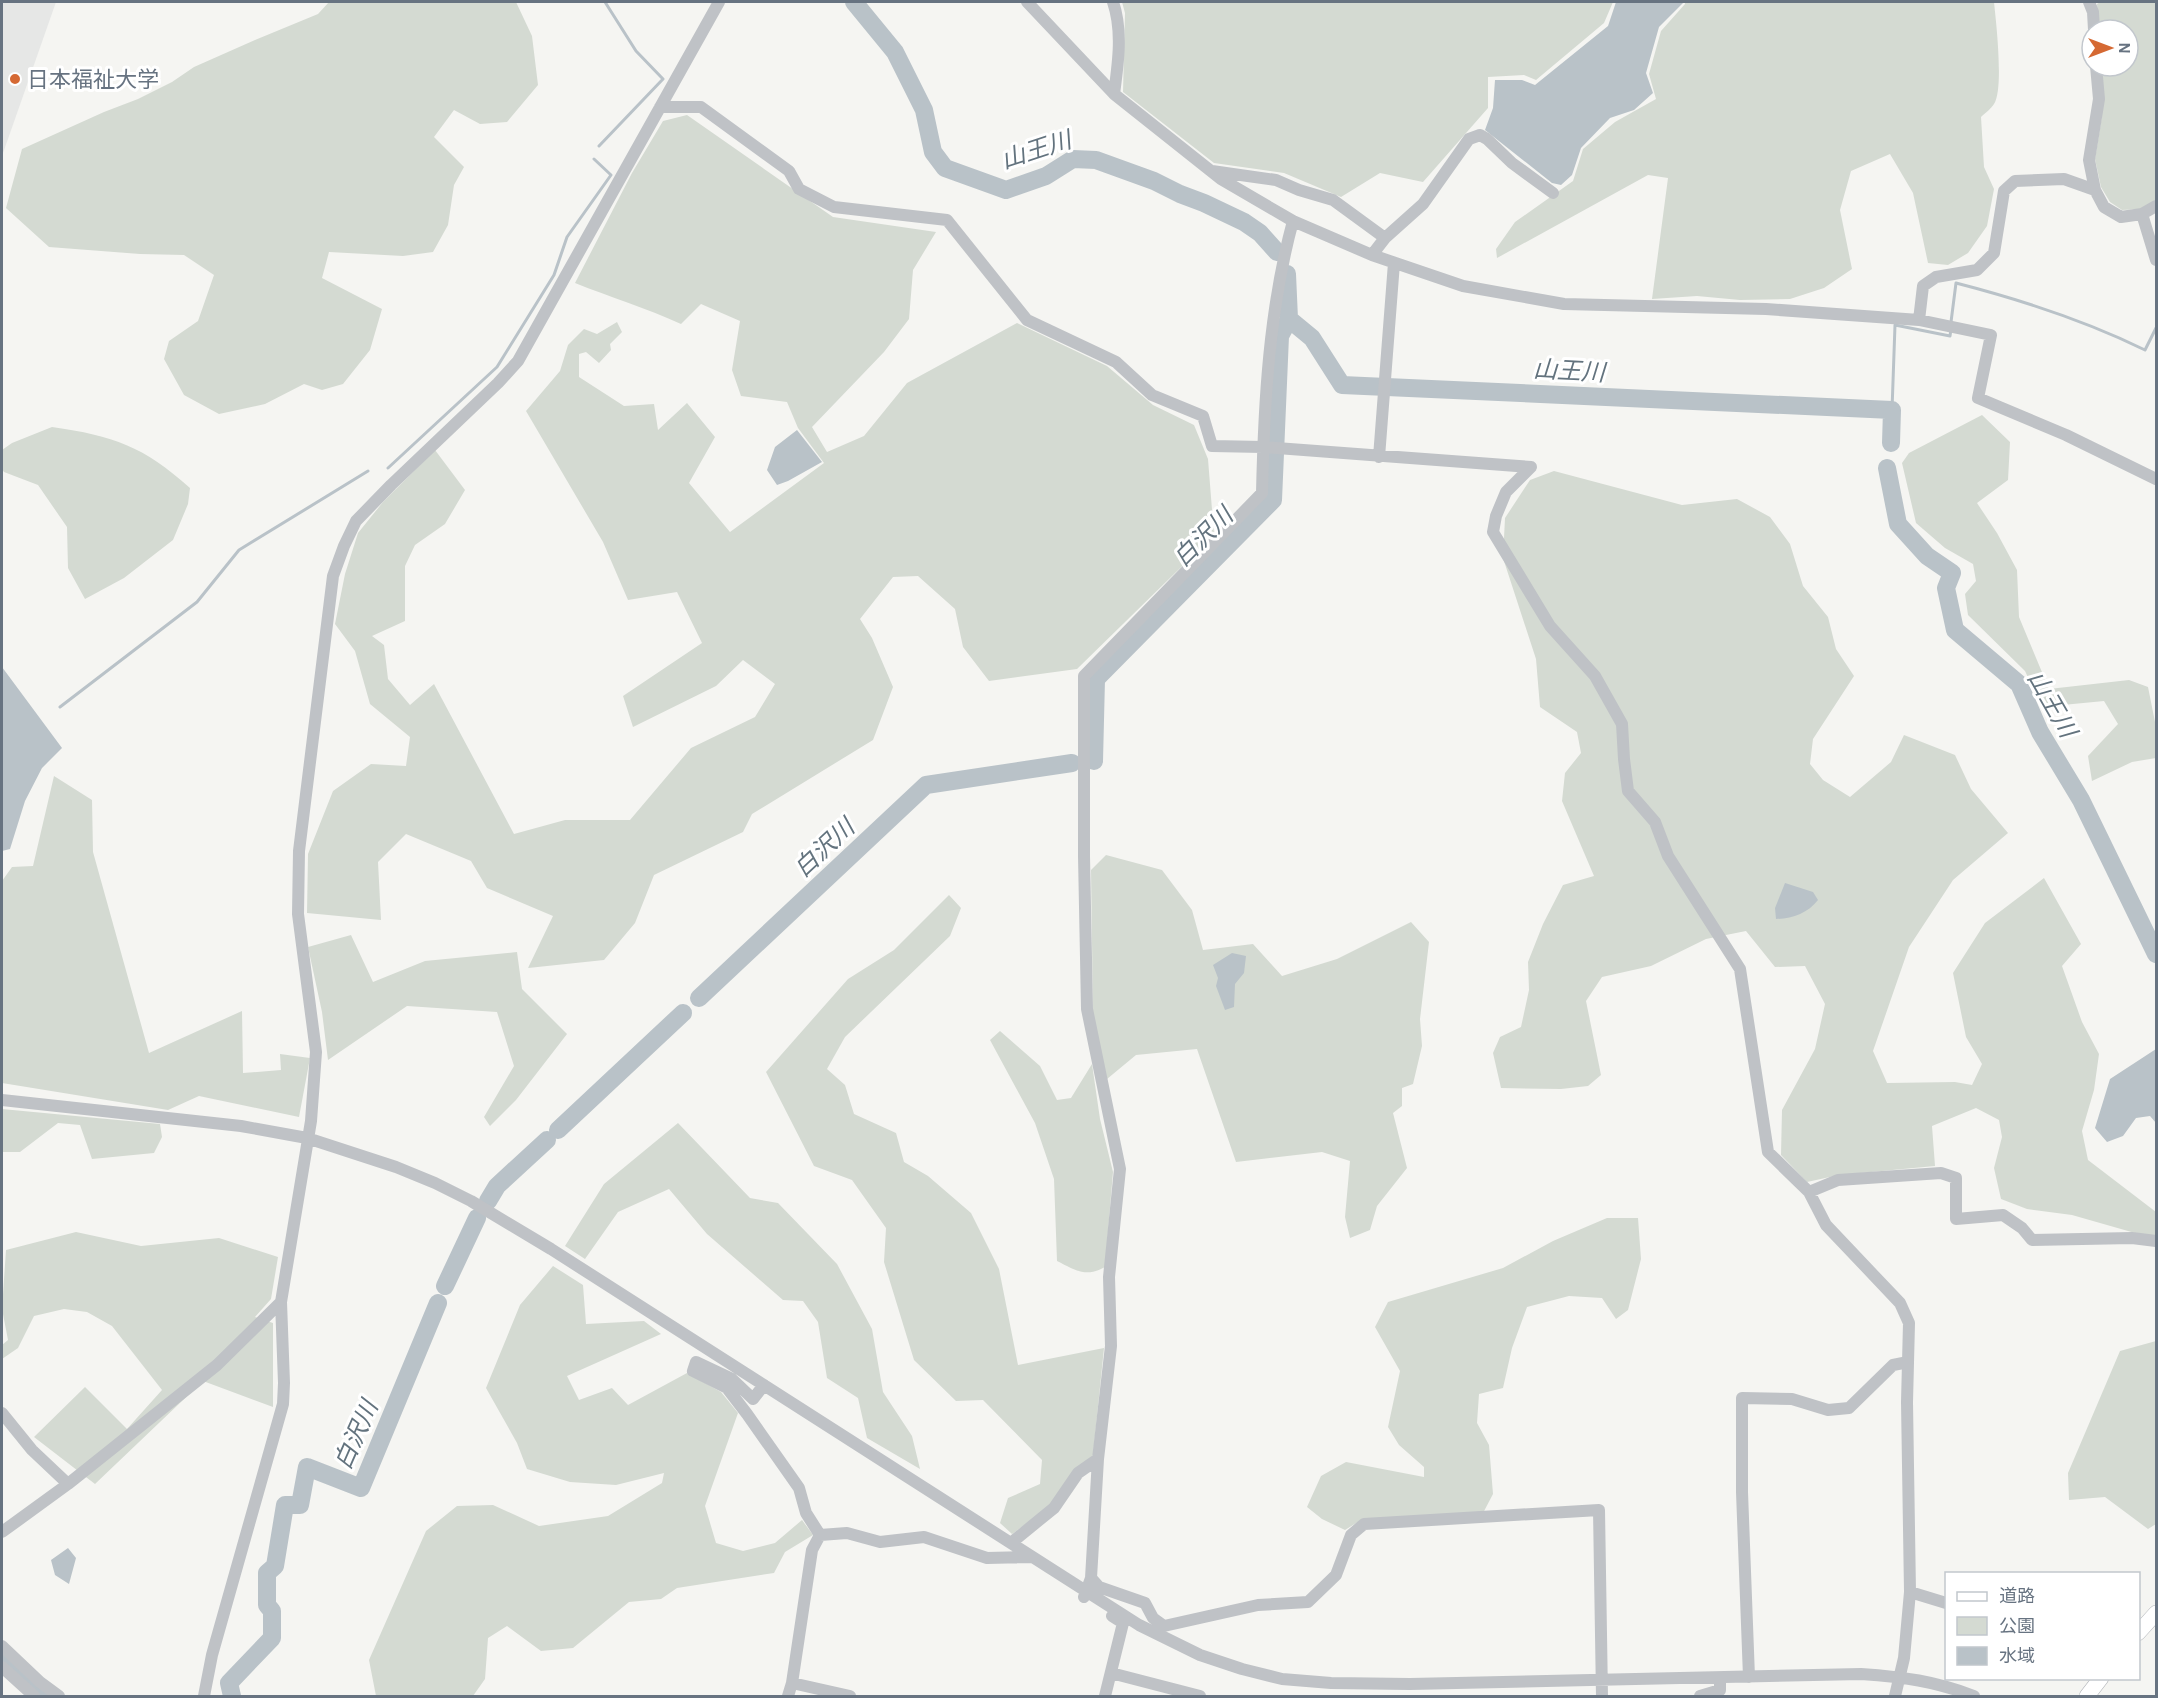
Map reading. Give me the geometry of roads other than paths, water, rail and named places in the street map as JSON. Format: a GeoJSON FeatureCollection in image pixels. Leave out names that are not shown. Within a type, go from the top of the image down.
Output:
{"type":"FeatureCollection","features":[{"type":"Feature","properties":{"kind":"main road"},"geometry":{"type":"LineString","coordinates":[[2140,1632],[2157,1613]]}},
{"type":"Feature","properties":{"kind":"main road"},"geometry":{"type":"LineString","coordinates":[[2087,1696],[2099,1680]]}},
{"type":"Feature","properties":{"kind":"street"},"geometry":{"type":"LineString","coordinates":[[204,1696],[212,1656],[283,1404],[281,1302],[310,1121],[316,1052],[298,914],[299,851],[333,576],[344,546],[357,521],[518,361],[719,2]]}},
{"type":"Feature","properties":{"kind":"street"},"geometry":{"type":"LineString","coordinates":[[1027,2],[1114,94],[1221,178],[1293,221],[1372,255],[1463,286],[1564,304],[1766,309],[1919,320],[1991,335],[1978,398],[2066,435],[2157,479]]}},
{"type":"Feature","properties":{"kind":"street"},"geometry":{"type":"LineString","coordinates":[[1113,2],[1117,14],[1119,61],[1114,94]]}},
{"type":"Feature","properties":{"kind":"street"},"geometry":{"type":"LineString","coordinates":[[2089,2],[2093,18]]}},
{"type":"Feature","properties":{"kind":"street"},"geometry":{"type":"LineString","coordinates":[[2097,78],[2098,99],[2089,160],[2095,190],[2104,207],[2121,217],[2142,214],[2157,206]]}},
{"type":"Feature","properties":{"kind":"street"},"geometry":{"type":"LineString","coordinates":[[660,107],[700,106],[789,171],[799,189],[834,207],[947,220],[1027,320],[1116,362],[1152,395],[1203,416],[1212,446],[1263,447],[1531,467],[1506,492],[1496,516],[1493,532],[1550,626],[1595,676],[1622,724],[1628,791],[1655,822],[1668,856],[1740,969],[1768,1152],[1809,1192],[1826,1226],[1900,1303],[1909,1323],[1907,1402],[1910,1593],[1904,1658],[1895,1696]]}},
{"type":"Feature","properties":{"kind":"street"},"geometry":{"type":"LineString","coordinates":[[1372,255],[1385,238],[1423,204],[1469,139],[1480,135],[1512,164],[1553,193]]}},
{"type":"Feature","properties":{"kind":"street"},"geometry":{"type":"LineString","coordinates":[[1212,171],[1276,180],[1299,190],[1333,200],[1385,238]]}},
{"type":"Feature","properties":{"kind":"street"},"geometry":{"type":"LineString","coordinates":[[1919,320],[1923,286],[1936,277],[1977,270],[1994,253],[2004,191],[2015,181],[2064,180],[2095,190]]}},
{"type":"Feature","properties":{"kind":"street"},"geometry":{"type":"LineString","coordinates":[[2142,214],[2157,260]]}},
{"type":"Feature","properties":{"kind":"street"},"geometry":{"type":"LineString","coordinates":[[1105,1696],[1123,1623],[1084,1598],[1091,1578],[1098,1460],[1111,1346],[1109,1277],[1120,1169],[1087,1009],[1084,676],[1262,493],[1263,447],[1273,316],[1283,258],[1293,221]]}},
{"type":"Feature","properties":{"kind":"street"},"geometry":{"type":"LineString","coordinates":[[1379,457],[1395,263]]}},
{"type":"Feature","properties":{"kind":"street"},"geometry":{"type":"LineString","coordinates":[[2,1100],[241,1126],[307,1138],[396,1167],[471,1201],[551,1249],[1139,1625],[1200,1655],[1242,1669],[1282,1678],[1331,1683],[1410,1684],[1861,1674],[1899,1677],[1943,1685],[1974,1696]]}},
{"type":"Feature","properties":{"kind":"street"},"geometry":{"type":"LineString","coordinates":[[1809,1192],[1838,1180],[1941,1173],[1956,1178],[1956,1219],[2003,1215],[2022,1228],[2032,1240],[2132,1238],[2157,1241]]}},
{"type":"Feature","properties":{"kind":"street"},"geometry":{"type":"LineString","coordinates":[[2,1532],[68,1484],[217,1365],[281,1302]]}},
{"type":"Feature","properties":{"kind":"street"},"geometry":{"type":"LineString","coordinates":[[764,1385],[753,1399],[732,1379],[696,1362],[693,1371],[727,1388],[799,1488],[806,1513],[820,1535]]}},
{"type":"Feature","properties":{"kind":"street"},"geometry":{"type":"LineString","coordinates":[[1749,1677],[1742,1492],[1742,1398],[1792,1399],[1828,1410],[1849,1408],[1893,1365],[1908,1362]]}},
{"type":"Feature","properties":{"kind":"street"},"geometry":{"type":"LineString","coordinates":[[2,1413],[32,1450],[68,1484]]}},
{"type":"Feature","properties":{"kind":"street"},"geometry":{"type":"LineString","coordinates":[[1011,1543],[1054,1508],[1078,1473],[1098,1460]]}},
{"type":"Feature","properties":{"kind":"street"},"geometry":{"type":"LineString","coordinates":[[1091,1578],[1099,1587],[1145,1603],[1153,1618],[1164,1626],[1258,1605],[1308,1602],[1336,1575],[1351,1535],[1364,1524],[1599,1510],[1602,1696]]}},
{"type":"Feature","properties":{"kind":"street"},"geometry":{"type":"LineString","coordinates":[[820,1535],[847,1533],[880,1542],[924,1537],[987,1558],[1034,1557]]}},
{"type":"Feature","properties":{"kind":"street"},"geometry":{"type":"LineString","coordinates":[[788,1696],[792,1683],[812,1550],[820,1535]]}},
{"type":"Feature","properties":{"kind":"street"},"geometry":{"type":"LineString","coordinates":[[1910,1593],[1945,1603]]}},
{"type":"Feature","properties":{"kind":"street"},"geometry":{"type":"LineString","coordinates":[[2,1646],[40,1682],[59,1696]]}},
{"type":"Feature","properties":{"kind":"street"},"geometry":{"type":"LineString","coordinates":[[2,1667],[34,1696]]}},
{"type":"Feature","properties":{"kind":"street"},"geometry":{"type":"LineString","coordinates":[[1111,1673],[1200,1696]]}},
{"type":"Feature","properties":{"kind":"street"},"geometry":{"type":"LineString","coordinates":[[1700,1696],[1720,1690],[1720,1678]]}},
{"type":"Feature","properties":{"kind":"street"},"geometry":{"type":"LineString","coordinates":[[792,1683],[850,1696]]}},
{"type":"Feature","properties":{"kind":"water"},"geometry":{"type":"Polygon","coordinates":[[[1616,2],[1684,2],[1659,27],[1646,73],[1653,93],[1634,110],[1610,118],[1581,148],[1572,175],[1561,185],[1552,183],[1485,130],[1493,108],[1495,80],[1522,80],[1535,85],[1608,26],[1616,2]]]}},
{"type":"Feature","properties":{"kind":"water"},"geometry":{"type":"Polygon","coordinates":[[[797,430],[822,462],[777,485],[767,470],[775,447],[797,430]]]}},
{"type":"Feature","properties":{"kind":"water"},"geometry":{"type":"Polygon","coordinates":[[[2,667],[62,748],[42,768],[25,801],[10,849],[2,851],[2,667]]]}},
{"type":"Feature","properties":{"kind":"water"},"geometry":{"type":"Polygon","coordinates":[[[1785,883],[1813,892],[1818,900],[1799,914],[1776,919],[1775,908],[1785,883]]]}},
{"type":"Feature","properties":{"kind":"water"},"geometry":{"type":"Polygon","coordinates":[[[1232,953],[1246,956],[1244,973],[1235,984],[1234,1007],[1225,1010],[1216,986],[1218,978],[1213,965],[1232,953]]]}},
{"type":"Feature","properties":{"kind":"water"},"geometry":{"type":"Polygon","coordinates":[[[2156,1049],[2156,1123],[2150,1116],[2136,1118],[2123,1136],[2107,1142],[2095,1128],[2110,1079],[2156,1049]]]}},
{"type":"Feature","properties":{"kind":"water"},"geometry":{"type":"Polygon","coordinates":[[[68,1548],[76,1558],[69,1584],[55,1575],[51,1560],[68,1548]]]}},
{"type":"Feature","properties":{"kind":"waterway"},"geometry":{"type":"LineString","coordinates":[[599,146],[663,79],[636,51],[605,2]]}},
{"type":"Feature","properties":{"kind":"waterway","name":"山王川"},"geometry":{"type":"LineString","coordinates":[[854,2],[895,52],[924,110],[933,152],[945,168],[1006,190],[1046,176],[1073,159],[1096,160],[1154,181],[1244,222],[1260,233],[1277,252]]}},
{"type":"Feature","properties":{"kind":"waterway"},"geometry":{"type":"LineString","coordinates":[[388,468],[497,367],[554,275],[567,237],[611,175],[594,159]]}},
{"type":"Feature","properties":{"kind":"waterway","name":"白沢川"},"geometry":{"type":"LineString","coordinates":[[1094,761],[1096,679],[1273,500],[1280,336],[1289,319],[1287,274]]}},
{"type":"Feature","properties":{"kind":"waterway"},"geometry":{"type":"LineString","coordinates":[[1951,322],[1956,283],[2052,312],[2099,329],[2145,350],[2156,328]]}},
{"type":"Feature","properties":{"kind":"waterway","name":"山王川"},"geometry":{"type":"LineString","coordinates":[[1289,319],[1312,338],[1342,385],[1892,410],[1891,443]]}},
{"type":"Feature","properties":{"kind":"waterway"},"geometry":{"type":"LineString","coordinates":[[1892,410],[1895,325],[1950,336],[1951,329]]}},
{"type":"Feature","properties":{"kind":"waterway","name":"山王川"},"geometry":{"type":"LineString","coordinates":[[1887,468],[1898,524],[1927,556],[1952,573],[1946,588],[1955,630],[2019,684],[2040,732],[2081,800],[2156,954]]}},
{"type":"Feature","properties":{"kind":"waterway"},"geometry":{"type":"LineString","coordinates":[[60,707],[197,602],[239,550],[368,471]]}},
{"type":"Feature","properties":{"kind":"waterway","name":"白沢川"},"geometry":{"type":"LineString","coordinates":[[699,998],[926,785],[1072,763]]}},
{"type":"Feature","properties":{"kind":"waterway","name":"白沢川"},"geometry":{"type":"LineString","coordinates":[[558,1130],[683,1013]]}},
{"type":"Feature","properties":{"kind":"waterway","name":"白沢川"},"geometry":{"type":"LineString","coordinates":[[488,1201],[497,1186],[547,1140]]}},
{"type":"Feature","properties":{"kind":"waterway","name":"白沢川"},"geometry":{"type":"LineString","coordinates":[[445,1286],[477,1218]]}},
{"type":"Feature","properties":{"kind":"waterway","name":"白沢川"},"geometry":{"type":"LineString","coordinates":[[232,1696],[229,1683],[272,1638],[272,1611],[267,1605],[267,1573],[275,1566],[285,1505],[300,1505],[307,1467],[361,1488],[438,1303]]}},
{"type":"Feature","properties":{"kind":"waterway"},"geometry":{"type":"LineString","coordinates":[[2,1655],[47,1696]]}},
{"type":"Feature","properties":{"kind":"place","name":"日本福祉大学"},"geometry":{"type":"Point","coordinates":[15,79]}}]}
